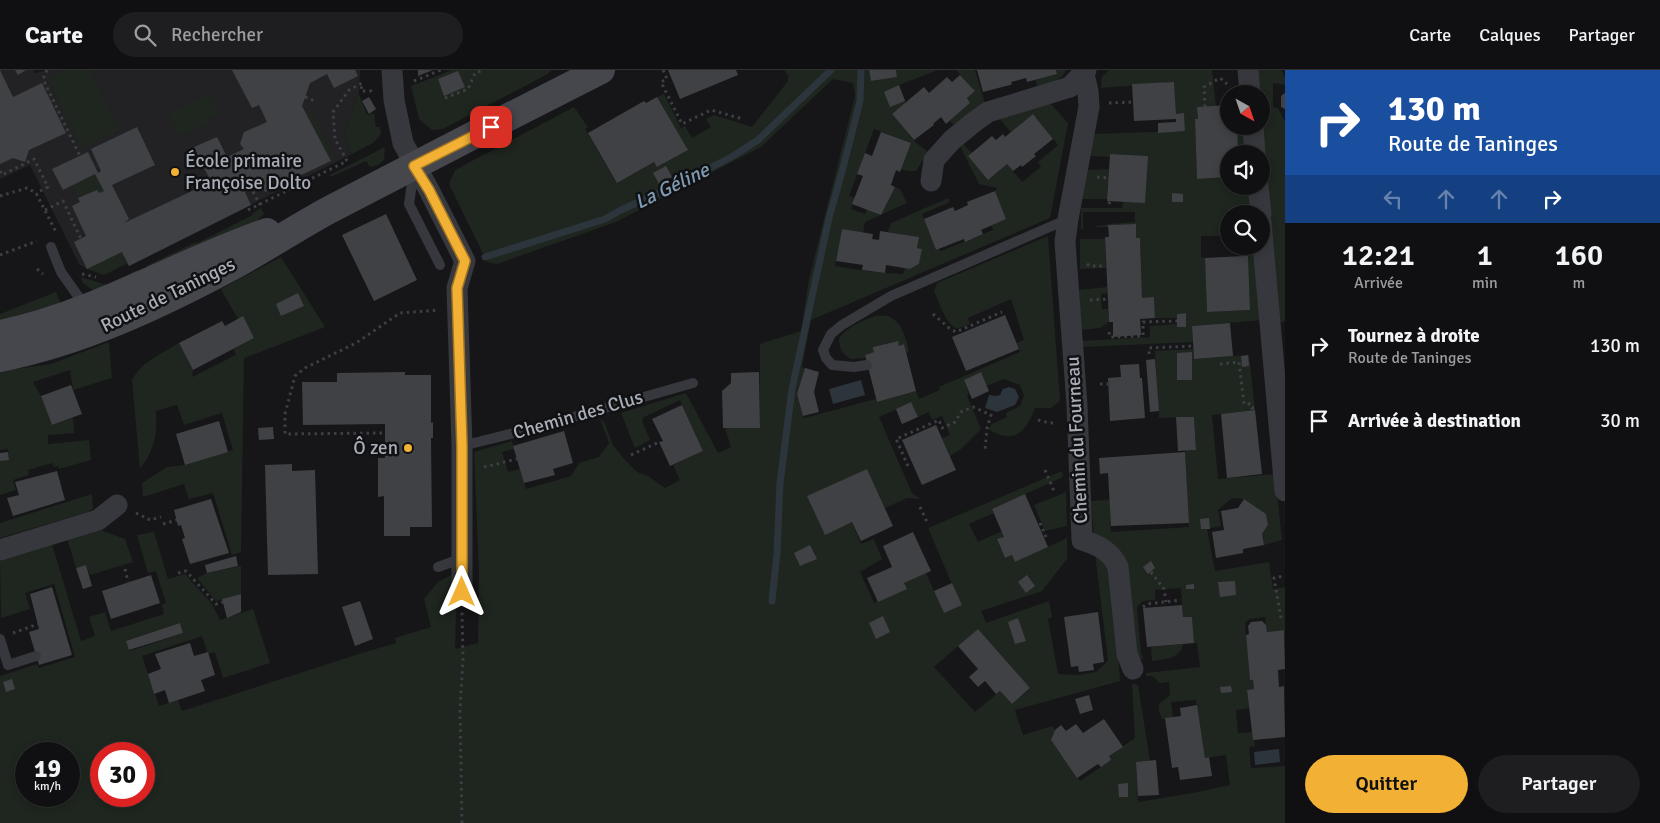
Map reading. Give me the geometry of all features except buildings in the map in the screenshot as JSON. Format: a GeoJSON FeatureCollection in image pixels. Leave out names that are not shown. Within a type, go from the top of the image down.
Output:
{"type":"FeatureCollection","features":[{"type":"Feature","properties":{"kind":"main road","name":"Route de Taninges"},"geometry":{"type":"LineString","coordinates":[[0,358],[63,342],[120,320],[231,266],[328,211],[601,70]]}},
{"type":"Feature","properties":{"kind":"main road","name":"Route de Taninges"},"geometry":{"type":"LineString","coordinates":[[0,334],[46,323],[159,277],[230,244],[328,211]]}},
{"type":"Feature","properties":{"kind":"street"},"geometry":{"type":"LineString","coordinates":[[1248,70],[1249,85]]}},
{"type":"Feature","properties":{"kind":"street"},"geometry":{"type":"LineString","coordinates":[[931,181],[934,160],[952,140],[974,122],[988,112],[1070,87],[1084,71]]}},
{"type":"Feature","properties":{"kind":"street","name":"Chemin du Fourneau"},"geometry":{"type":"LineString","coordinates":[[1084,71],[1089,107],[1065,242],[1077,405],[1082,540],[1105,549],[1116,561],[1127,654],[1133,669]]}},
{"type":"Feature","properties":{"kind":"street"},"geometry":{"type":"LineString","coordinates":[[392,80],[401,137],[414,166],[426,184],[465,261],[457,288],[462,446],[462,592]]}},
{"type":"Feature","properties":{"kind":"street"},"geometry":{"type":"LineString","coordinates":[[1264,255],[1285,491]]}},
{"type":"Feature","properties":{"kind":"street"},"geometry":{"type":"LineString","coordinates":[[0,550],[98,520],[117,505]]}},
{"type":"Feature","properties":{"kind":"lane"},"geometry":{"type":"LineString","coordinates":[[414,166],[409,204],[440,265]]}},
{"type":"Feature","properties":{"kind":"lane"},"geometry":{"type":"LineString","coordinates":[[867,365],[854,367],[832,365],[826,358],[824,350],[831,334],[842,325],[896,294],[1068,219]]}},
{"type":"Feature","properties":{"kind":"lane"},"geometry":{"type":"LineString","coordinates":[[51,247],[61,272],[86,307]]}},
{"type":"Feature","properties":{"kind":"lane","name":"Chemin des Clus"},"geometry":{"type":"LineString","coordinates":[[462,446],[542,426],[693,383]]}},
{"type":"Feature","properties":{"kind":"lane"},"geometry":{"type":"LineString","coordinates":[[438,567],[463,558]]}},
{"type":"Feature","properties":{"kind":"lane"},"geometry":{"type":"LineString","coordinates":[[4,637],[8,665],[36,656]]}},
{"type":"Feature","properties":{"kind":"path"},"geometry":{"type":"LineString","coordinates":[[47,70],[43,79],[80,156]]}},
{"type":"Feature","properties":{"kind":"path"},"geometry":{"type":"LineString","coordinates":[[392,80],[441,70]]}},
{"type":"Feature","properties":{"kind":"path"},"geometry":{"type":"LineString","coordinates":[[445,98],[468,89],[475,73],[484,70]]}},
{"type":"Feature","properties":{"kind":"path"},"geometry":{"type":"LineString","coordinates":[[663,70],[667,79],[661,82],[682,124],[711,110],[743,119]]}},
{"type":"Feature","properties":{"kind":"path"},"geometry":{"type":"LineString","coordinates":[[1205,107],[1204,87],[1220,78]]}},
{"type":"Feature","properties":{"kind":"path"},"geometry":{"type":"LineString","coordinates":[[242,213],[347,161],[335,139],[333,112],[350,90],[362,83],[361,91]]}},
{"type":"Feature","properties":{"kind":"path"},"geometry":{"type":"LineString","coordinates":[[305,98],[315,101]]}},
{"type":"Feature","properties":{"kind":"path"},"geometry":{"type":"LineString","coordinates":[[0,171],[2,175],[34,159],[48,187],[36,193]]}},
{"type":"Feature","properties":{"kind":"path"},"geometry":{"type":"LineString","coordinates":[[250,186],[260,205]]}},
{"type":"Feature","properties":{"kind":"path"},"geometry":{"type":"LineString","coordinates":[[0,196],[27,188],[36,193],[56,233],[51,235]]}},
{"type":"Feature","properties":{"kind":"path"},"geometry":{"type":"LineString","coordinates":[[45,210],[63,201],[80,239]]}},
{"type":"Feature","properties":{"kind":"path"},"geometry":{"type":"LineString","coordinates":[[0,255],[37,241]]}},
{"type":"Feature","properties":{"kind":"path"},"geometry":{"type":"LineString","coordinates":[[77,273],[100,278]]}},
{"type":"Feature","properties":{"kind":"path"},"geometry":{"type":"LineString","coordinates":[[382,433],[285,434],[284,414],[295,376],[305,368],[356,343],[400,313],[458,309]]}},
{"type":"Feature","properties":{"kind":"path"},"geometry":{"type":"LineString","coordinates":[[933,314],[956,332],[1002,312]]}},
{"type":"Feature","properties":{"kind":"path"},"geometry":{"type":"LineString","coordinates":[[1110,332],[1110,338],[1143,336],[1142,322],[1177,321]]}},
{"type":"Feature","properties":{"kind":"path"},"geometry":{"type":"LineString","coordinates":[[1149,354],[1149,348],[1193,346]]}},
{"type":"Feature","properties":{"kind":"path"},"geometry":{"type":"LineString","coordinates":[[1220,364],[1239,362],[1244,404],[1250,404],[1252,408],[1277,405]]}},
{"type":"Feature","properties":{"kind":"path"},"geometry":{"type":"LineString","coordinates":[[1100,384],[1108,384]]}},
{"type":"Feature","properties":{"kind":"path"},"geometry":{"type":"LineString","coordinates":[[908,466],[896,440],[939,420],[942,428],[945,427],[955,422],[961,412],[973,407],[991,415],[987,428],[985,450]]}},
{"type":"Feature","properties":{"kind":"path"},"geometry":{"type":"LineString","coordinates":[[1038,420],[1055,423],[1055,415]]}},
{"type":"Feature","properties":{"kind":"path"},"geometry":{"type":"LineString","coordinates":[[348,434],[348,439]]}},
{"type":"Feature","properties":{"kind":"path"},"geometry":{"type":"LineString","coordinates":[[631,455],[659,442]]}},
{"type":"Feature","properties":{"kind":"path"},"geometry":{"type":"LineString","coordinates":[[462,470],[518,459]]}},
{"type":"Feature","properties":{"kind":"path"},"geometry":{"type":"LineString","coordinates":[[1045,470],[1054,491]]}},
{"type":"Feature","properties":{"kind":"path"},"geometry":{"type":"LineString","coordinates":[[920,507],[927,522]]}},
{"type":"Feature","properties":{"kind":"path"},"geometry":{"type":"LineString","coordinates":[[163,524],[177,520]]}},
{"type":"Feature","properties":{"kind":"path"},"geometry":{"type":"LineString","coordinates":[[1040,523],[1046,538]]}},
{"type":"Feature","properties":{"kind":"path"},"geometry":{"type":"LineString","coordinates":[[125,569],[128,582]]}},
{"type":"Feature","properties":{"kind":"path"},"geometry":{"type":"LineString","coordinates":[[178,573],[186,571],[216,604],[223,602]]}},
{"type":"Feature","properties":{"kind":"path"},"geometry":{"type":"LineString","coordinates":[[1151,572],[1164,589],[1166,602]]}},
{"type":"Feature","properties":{"kind":"path"},"geometry":{"type":"LineString","coordinates":[[1281,618],[1274,578],[1284,576]]}},
{"type":"Feature","properties":{"kind":"path"},"geometry":{"type":"LineString","coordinates":[[462,592],[463,658],[460,710],[462,823]]}},
{"type":"Feature","properties":{"kind":"path"},"geometry":{"type":"LineString","coordinates":[[1142,608],[1147,604],[1180,600]]}},
{"type":"Feature","properties":{"kind":"path"},"geometry":{"type":"LineString","coordinates":[[4,637],[38,624]]}},
{"type":"Feature","properties":{"kind":"shaded area","name":"École primaire Françoise Dolto"},"geometry":{"type":"Polygon","coordinates":[[[0,70],[33,70],[35,73],[48,70],[360,70],[359,94],[356,98],[344,137],[352,154],[129,266],[122,253],[87,269],[79,264],[30,165],[0,179],[0,70]]]}},
{"type":"Feature","properties":{"kind":"shaded area"},"geometry":{"type":"Polygon","coordinates":[[[66,70],[90,70],[118,130],[81,148],[48,78],[66,70]]]}},
{"type":"Feature","properties":{"kind":"shaded area"},"geometry":{"type":"Polygon","coordinates":[[[452,70],[552,70],[546,75],[443,129],[432,130],[419,119],[411,86],[452,70]]]}},
{"type":"Feature","properties":{"kind":"shaded area"},"geometry":{"type":"Polygon","coordinates":[[[784,70],[869,70],[871,81],[897,77],[896,70],[938,70],[899,85],[906,103],[892,114],[914,141],[928,152],[916,171],[901,169],[911,143],[874,129],[849,196],[855,198],[851,209],[865,214],[867,209],[881,215],[865,222],[863,233],[842,229],[835,266],[873,272],[903,274],[905,268],[910,269],[919,264],[922,249],[917,248],[918,237],[888,232],[891,223],[948,198],[950,202],[922,214],[936,250],[939,249],[941,251],[993,230],[991,225],[1006,219],[995,191],[997,188],[979,184],[960,146],[963,144],[972,153],[968,156],[988,180],[1007,164],[1022,182],[1041,167],[1038,162],[1058,145],[1033,114],[1011,132],[998,117],[1049,102],[1068,123],[1050,218],[811,320],[802,367],[805,368],[797,394],[804,418],[876,399],[877,402],[916,391],[919,399],[940,390],[939,387],[1020,352],[1017,343],[1024,340],[1011,299],[968,318],[970,324],[958,328],[954,327],[947,319],[934,291],[937,283],[1048,236],[1060,401],[1051,408],[1035,408],[1027,424],[1018,434],[1005,436],[997,434],[988,429],[992,424],[1007,417],[1006,413],[1020,406],[1024,396],[1020,385],[1004,379],[987,386],[981,372],[964,380],[969,394],[967,396],[981,429],[961,449],[950,456],[942,438],[950,435],[942,416],[932,420],[929,412],[918,417],[911,403],[879,417],[912,493],[921,499],[907,498],[885,508],[867,469],[808,496],[825,534],[852,522],[861,544],[874,539],[882,559],[860,572],[874,603],[906,589],[904,583],[926,573],[944,613],[961,605],[928,528],[1062,471],[1063,477],[992,509],[994,513],[969,524],[978,542],[1002,531],[1004,537],[997,540],[1005,558],[1012,555],[1015,562],[1067,538],[1067,559],[1042,591],[981,611],[986,623],[1049,601],[1052,617],[1048,619],[1058,674],[1078,675],[1096,672],[1108,661],[1095,553],[1112,570],[1120,681],[1015,710],[1023,735],[1052,726],[1055,730],[1051,740],[1080,781],[1111,760],[1109,756],[1135,738],[1132,683],[1138,685],[1150,761],[1136,762],[1138,802],[1230,785],[1226,755],[1205,758],[1196,700],[1171,702],[1173,717],[1162,719],[1159,704],[1170,695],[1169,682],[1160,683],[1152,676],[1146,676],[1146,673],[1200,667],[1197,643],[1194,643],[1192,617],[1183,617],[1181,588],[1155,590],[1155,600],[1143,601],[1137,607],[1141,653],[1144,661],[1134,652],[1128,572],[1094,536],[1091,501],[1110,500],[1111,532],[1189,527],[1185,452],[1196,450],[1194,417],[1159,418],[1155,351],[1193,349],[1194,359],[1249,355],[1255,410],[1212,415],[1218,479],[1275,474],[1282,540],[1264,545],[1262,534],[1268,525],[1266,514],[1244,499],[1232,498],[1218,510],[1221,526],[1207,529],[1215,571],[1269,562],[1273,589],[1285,587],[1285,639],[1284,630],[1267,632],[1265,617],[1249,619],[1245,623],[1250,680],[1253,680],[1254,689],[1247,690],[1249,708],[1236,710],[1238,733],[1252,732],[1255,746],[1249,747],[1251,768],[1285,766],[1285,823],[0,823],[0,676],[37,664],[39,668],[75,657],[54,584],[25,593],[30,609],[1,618],[0,558],[51,541],[81,641],[95,636],[89,617],[105,612],[111,631],[164,614],[162,604],[166,603],[156,571],[148,573],[137,535],[154,532],[168,579],[185,574],[212,604],[220,620],[253,609],[270,663],[223,678],[215,652],[208,654],[202,636],[142,656],[159,706],[178,700],[182,711],[396,643],[395,638],[431,627],[424,599],[438,582],[457,572],[455,649],[478,643],[479,573],[474,452],[512,441],[514,449],[502,452],[508,472],[520,469],[526,489],[571,476],[579,463],[599,457],[609,443],[600,419],[604,422],[613,445],[624,459],[637,472],[648,476],[665,488],[680,480],[673,465],[703,451],[680,400],[644,417],[642,421],[650,440],[635,448],[621,413],[686,393],[718,453],[731,447],[725,428],[760,428],[760,344],[801,331],[809,279],[855,96],[853,83],[833,79],[761,147],[616,222],[497,264],[487,262],[449,184],[455,170],[574,107],[588,127],[585,129],[617,183],[654,162],[658,167],[687,150],[657,97],[664,94],[681,128],[685,126],[692,138],[711,127],[706,119],[714,115],[752,127],[788,81],[788,75],[784,70]],[[180,623],[126,641],[130,651],[183,633],[180,623]],[[978,629],[934,667],[975,712],[1000,691],[1012,704],[1030,689],[978,629]]]}},
{"type":"Feature","properties":{"kind":"shaded area"},"geometry":{"type":"Polygon","coordinates":[[[956,70],[975,70],[985,104],[954,125],[950,121],[970,103],[967,98],[975,91],[956,70]]]}},
{"type":"Feature","properties":{"kind":"shaded area"},"geometry":{"type":"Polygon","coordinates":[[[1056,70],[1066,70],[1058,79],[1038,87],[1035,80],[1057,74],[1056,70]]]}},
{"type":"Feature","properties":{"kind":"shaded area"},"geometry":{"type":"Polygon","coordinates":[[[1109,70],[1212,70],[1216,106],[1198,107],[1198,119],[1195,119],[1197,179],[1220,178],[1220,195],[1251,195],[1251,205],[1220,205],[1220,236],[1201,236],[1201,257],[1205,258],[1207,312],[1250,310],[1248,256],[1244,256],[1257,255],[1263,320],[1192,326],[1193,342],[1082,347],[1082,341],[1150,337],[1150,326],[1177,324],[1178,327],[1186,327],[1185,313],[1177,314],[1177,318],[1155,318],[1154,298],[1142,298],[1140,238],[1136,238],[1136,224],[1095,227],[1108,224],[1135,222],[1135,212],[1083,212],[1083,229],[1081,229],[1081,208],[1122,208],[1123,202],[1145,202],[1147,156],[1110,154],[1110,157],[1089,156],[1092,134],[1185,131],[1184,114],[1176,114],[1174,82],[1101,88],[1102,77],[1109,70]]]}},
{"type":"Feature","properties":{"kind":"shaded area"},"geometry":{"type":"Polygon","coordinates":[[[1255,70],[1281,70],[1285,77],[1285,85],[1273,83],[1273,107],[1278,108],[1285,122],[1285,321],[1279,323],[1270,205],[1268,205],[1267,195],[1270,195],[1270,145],[1263,145],[1262,135],[1270,135],[1270,85],[1257,85],[1255,70]]]}},
{"type":"Feature","properties":{"kind":"shaded area"},"geometry":{"type":"Polygon","coordinates":[[[209,94],[217,114],[208,118],[210,123],[178,136],[169,112],[209,94]]]}},
{"type":"Feature","properties":{"kind":"shaded area"},"geometry":{"type":"Polygon","coordinates":[[[359,94],[366,113],[369,115],[374,113],[376,127],[380,127],[381,134],[373,143],[352,154],[344,137],[356,98],[359,94]]]}},
{"type":"Feature","properties":{"kind":"shaded area"},"geometry":{"type":"Polygon","coordinates":[[[305,110],[314,115],[335,159],[331,161],[305,110]]]}},
{"type":"Feature","properties":{"kind":"shaded area"},"geometry":{"type":"Polygon","coordinates":[[[1236,135],[1246,135],[1246,145],[1236,145],[1236,135]]]}},
{"type":"Feature","properties":{"kind":"shaded area"},"geometry":{"type":"Polygon","coordinates":[[[385,147],[384,160],[378,165],[370,167],[366,161],[331,177],[330,175],[385,147]]]}},
{"type":"Feature","properties":{"kind":"shaded area"},"geometry":{"type":"Polygon","coordinates":[[[1109,169],[1107,199],[1082,199],[1087,170],[1109,169]]]}},
{"type":"Feature","properties":{"kind":"shaded area"},"geometry":{"type":"Polygon","coordinates":[[[95,174],[104,191],[99,193],[97,190],[78,198],[72,186],[95,174]]]}},
{"type":"Feature","properties":{"kind":"shaded area"},"geometry":{"type":"Polygon","coordinates":[[[895,187],[900,189],[907,203],[881,215],[895,187]]]}},
{"type":"Feature","properties":{"kind":"shaded area"},"geometry":{"type":"Polygon","coordinates":[[[261,208],[264,214],[244,233],[147,269],[146,266],[251,216],[261,208]]]}},
{"type":"Feature","properties":{"kind":"shaded area"},"geometry":{"type":"Polygon","coordinates":[[[1080,239],[1105,239],[1106,268],[1080,269],[1080,239]]]}},
{"type":"Feature","properties":{"kind":"shaded area"},"geometry":{"type":"Polygon","coordinates":[[[122,252],[128,263],[104,275],[87,269],[122,252]]]}},
{"type":"Feature","properties":{"kind":"shaded area"},"geometry":{"type":"Polygon","coordinates":[[[281,257],[325,327],[244,358],[241,552],[232,555],[213,493],[189,499],[184,484],[143,497],[142,483],[167,467],[185,465],[233,450],[222,413],[184,425],[177,405],[156,411],[154,442],[149,455],[140,469],[132,380],[147,363],[179,343],[193,370],[192,377],[236,355],[234,349],[254,338],[243,317],[238,319],[221,289],[281,257]]]}},
{"type":"Feature","properties":{"kind":"shaded area"},"geometry":{"type":"Polygon","coordinates":[[[137,270],[140,278],[97,293],[83,283],[81,277],[107,285],[137,270]]]}},
{"type":"Feature","properties":{"kind":"shaded area"},"geometry":{"type":"Polygon","coordinates":[[[1107,287],[1107,293],[1101,294],[1102,309],[1108,309],[1109,322],[1100,328],[1081,330],[1079,290],[1107,287]]]}},
{"type":"Feature","properties":{"kind":"shaded area"},"geometry":{"type":"Polygon","coordinates":[[[56,292],[61,305],[0,322],[0,314],[56,292]]]}},
{"type":"Feature","properties":{"kind":"shaded area"},"geometry":{"type":"Polygon","coordinates":[[[875,316],[887,316],[896,321],[905,336],[909,352],[906,353],[904,344],[899,346],[897,341],[873,347],[874,352],[865,355],[865,358],[851,359],[843,353],[840,348],[839,338],[856,324],[875,316]]]}},
{"type":"Feature","properties":{"kind":"shaded area"},"geometry":{"type":"Polygon","coordinates":[[[109,342],[112,378],[73,390],[70,370],[33,382],[41,396],[52,425],[73,418],[74,433],[48,435],[48,444],[89,440],[91,460],[59,469],[58,466],[54,467],[52,463],[28,470],[29,475],[13,480],[16,490],[0,495],[0,461],[9,459],[8,449],[0,450],[0,371],[51,364],[109,342]]]}},
{"type":"Feature","properties":{"kind":"shaded area"},"geometry":{"type":"Polygon","coordinates":[[[861,380],[865,395],[833,404],[829,389],[861,380]]]}},
{"type":"Feature","properties":{"kind":"shaded area"},"geometry":{"type":"Polygon","coordinates":[[[1009,387],[1015,389],[1019,397],[1015,405],[997,412],[985,408],[989,395],[1000,395],[1003,389],[1009,387]]]}},
{"type":"Feature","properties":{"kind":"shaded area"},"geometry":{"type":"Polygon","coordinates":[[[1066,492],[1067,526],[1045,531],[1034,505],[1066,492]]]}},
{"type":"Feature","properties":{"kind":"shaded area"},"geometry":{"type":"Polygon","coordinates":[[[92,494],[93,509],[88,512],[0,538],[0,523],[92,494]]]}},
{"type":"Feature","properties":{"kind":"shaded area"},"geometry":{"type":"Polygon","coordinates":[[[98,529],[125,539],[133,562],[90,575],[86,565],[76,568],[67,538],[98,529]]]}},
{"type":"Feature","properties":{"kind":"shaded area"},"geometry":{"type":"Polygon","coordinates":[[[241,566],[241,594],[216,601],[197,578],[207,573],[241,566]]]}},
{"type":"Feature","properties":{"kind":"shaded area"},"geometry":{"type":"Polygon","coordinates":[[[1183,644],[1179,653],[1167,659],[1152,661],[1151,647],[1183,644]]]}},
{"type":"Feature","properties":{"kind":"shaded area"},"geometry":{"type":"Polygon","coordinates":[[[1279,749],[1280,762],[1255,765],[1254,752],[1279,749]]]}},
{"type":"Feature","properties":{"kind":"waterway","name":"La Géline"},"geometry":{"type":"LineString","coordinates":[[485,257],[605,219],[733,156],[758,140],[831,70]]}},
{"type":"Feature","properties":{"kind":"waterway"},"geometry":{"type":"LineString","coordinates":[[772,601],[777,553],[780,483],[792,389],[829,218],[860,101],[861,70]]}},
{"type":"Feature","properties":{"kind":"place","name":"École primaire Françoise Dolto"},"geometry":{"type":"Point","coordinates":[175,172]}},
{"type":"Feature","properties":{"kind":"place","name":"Ô zen"},"geometry":{"type":"Point","coordinates":[408,448]}},
{"type":"Feature","properties":{"kind":"route"},"geometry":{"type":"LineString","coordinates":[[462,592],[462,446],[457,288],[465,261],[429,190],[414,166],[491,127]]}}]}
